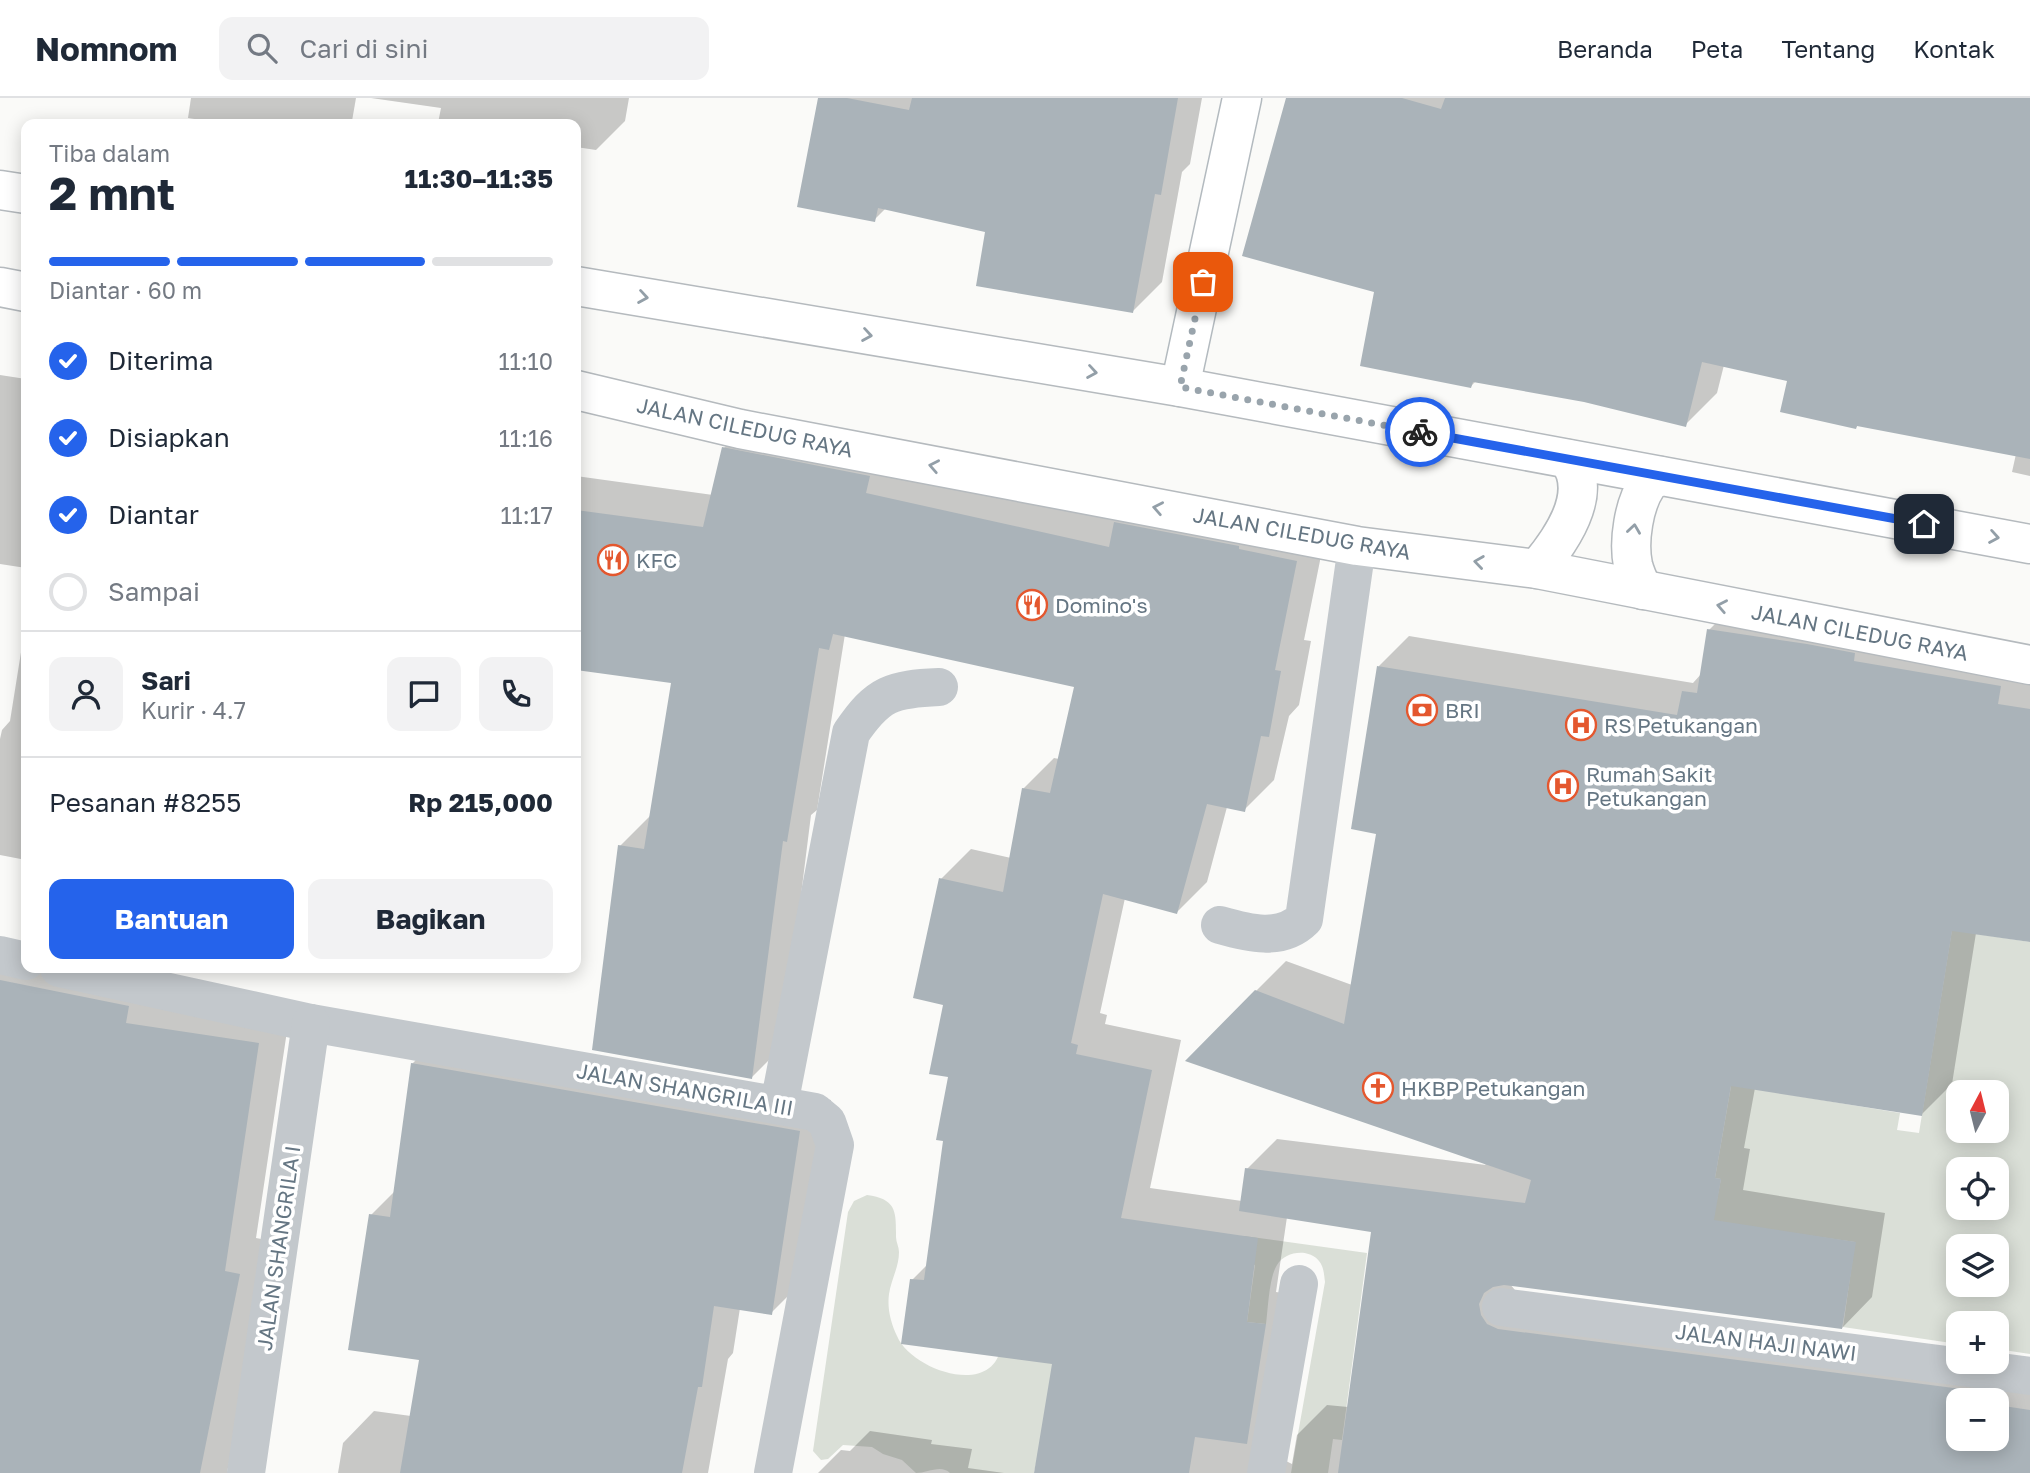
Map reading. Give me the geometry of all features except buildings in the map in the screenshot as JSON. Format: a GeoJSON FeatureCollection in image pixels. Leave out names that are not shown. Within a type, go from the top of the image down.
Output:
{"type":"FeatureCollection","features":[{"type":"Feature","properties":{"kind":"main road"},"geometry":{"type":"LineString","coordinates":[[1180,387],[1242,98]]}},
{"type":"Feature","properties":{"kind":"main road"},"geometry":{"type":"LineString","coordinates":[[0,190],[21,193]]}},
{"type":"Feature","properties":{"kind":"main road"},"geometry":{"type":"LineString","coordinates":[[581,287],[1180,387],[2030,544]]}},
{"type":"Feature","properties":{"kind":"main road"},"geometry":{"type":"LineString","coordinates":[[0,288],[21,291]]}},
{"type":"Feature","properties":{"kind":"main road","name":"JALAN CILEDUG RAYA"},"geometry":{"type":"LineString","coordinates":[[581,391],[740,429],[1357,545],[1537,569],[2030,665]]}},
{"type":"Feature","properties":{"kind":"main road"},"geometry":{"type":"LineString","coordinates":[[1537,569],[1561,540],[1572,517],[1576,476],[1568,459]]}},
{"type":"Feature","properties":{"kind":"main road"},"geometry":{"type":"LineString","coordinates":[[1643,590],[1633,566],[1631,548],[1637,508],[1648,483],[1661,476]]}},
{"type":"Feature","properties":{"kind":"street"},"geometry":{"type":"LineString","coordinates":[[1220,925],[1254,934],[1274,933],[1295,928],[1304,919],[1357,545]]}},
{"type":"Feature","properties":{"kind":"street"},"geometry":{"type":"LineString","coordinates":[[779,1105],[851,733],[869,707],[887,695],[905,689],[940,687]]}},
{"type":"Feature","properties":{"kind":"street"},"geometry":{"type":"LineString","coordinates":[[0,955],[21,960]]}},
{"type":"Feature","properties":{"kind":"street","name":"JALAN SHANGRILA III"},"geometry":{"type":"LineString","coordinates":[[82,973],[311,1023],[815,1112],[827,1122],[835,1145],[774,1473]]}},
{"type":"Feature","properties":{"kind":"street","name":"JALAN SHANGRILA I"},"geometry":{"type":"LineString","coordinates":[[246,1473],[311,1023]]}},
{"type":"Feature","properties":{"kind":"street"},"geometry":{"type":"LineString","coordinates":[[1266,1473],[1299,1284]]}},
{"type":"Feature","properties":{"kind":"street","name":"JALAN HAJI NAWI"},"geometry":{"type":"LineString","coordinates":[[1502,1307],[2030,1376]]}},
{"type":"Feature","properties":{"kind":"shaded area"},"geometry":{"type":"Polygon","coordinates":[[[1952,930],[2030,942],[2030,1354],[2009,1351],[2009,1311],[1946,1311],[1946,1342],[1843,1327],[1855,1242],[1693,1219],[1717,1199],[1721,1179],[1715,1178],[1733,1075],[1773,1092],[1900,1113],[1897,1130],[1919,1133],[1952,930]]]}},
{"type":"Feature","properties":{"kind":"shaded area"},"geometry":{"type":"Polygon","coordinates":[[[867,1195],[889,1203],[895,1214],[899,1258],[890,1289],[889,1305],[897,1336],[905,1349],[919,1360],[952,1374],[969,1375],[984,1371],[995,1362],[1001,1346],[1089,1213],[1034,1473],[950,1473],[938,1469],[916,1473],[902,1460],[872,1447],[843,1445],[828,1459],[821,1460],[813,1451],[848,1212],[854,1201],[867,1195]]]}},
{"type":"Feature","properties":{"kind":"shaded area"},"geometry":{"type":"Polygon","coordinates":[[[1244,1236],[1367,1253],[1342,1440],[1333,1439],[1328,1473],[1291,1473],[1325,1282],[1323,1268],[1315,1257],[1309,1254],[1291,1254],[1281,1260],[1272,1277],[1266,1324],[1247,1322],[1255,1265],[1241,1262],[1244,1236]]]}},
{"type":"Feature","properties":{"kind":"way so far"},"geometry":{"type":"LineString","coordinates":[[1203,282],[1180,387],[1420,432]]}},
{"type":"Feature","properties":{"kind":"place","name":"KFC"},"geometry":{"type":"Point","coordinates":[613,560]}},
{"type":"Feature","properties":{"kind":"place","name":"Domino's"},"geometry":{"type":"Point","coordinates":[1032,605]}},
{"type":"Feature","properties":{"kind":"place","name":"BRI"},"geometry":{"type":"Point","coordinates":[1422,710]}},
{"type":"Feature","properties":{"kind":"place","name":"RS Petukangan"},"geometry":{"type":"Point","coordinates":[1581,725]}},
{"type":"Feature","properties":{"kind":"place","name":"Rumah Sakit Petukangan"},"geometry":{"type":"Point","coordinates":[1563,786]}},
{"type":"Feature","properties":{"kind":"place","name":"HKBP Petukangan"},"geometry":{"type":"Point","coordinates":[1378,1088]}},
{"type":"Feature","properties":{"kind":"route"},"geometry":{"type":"LineString","coordinates":[[1420,432],[1924,524]]}}]}
